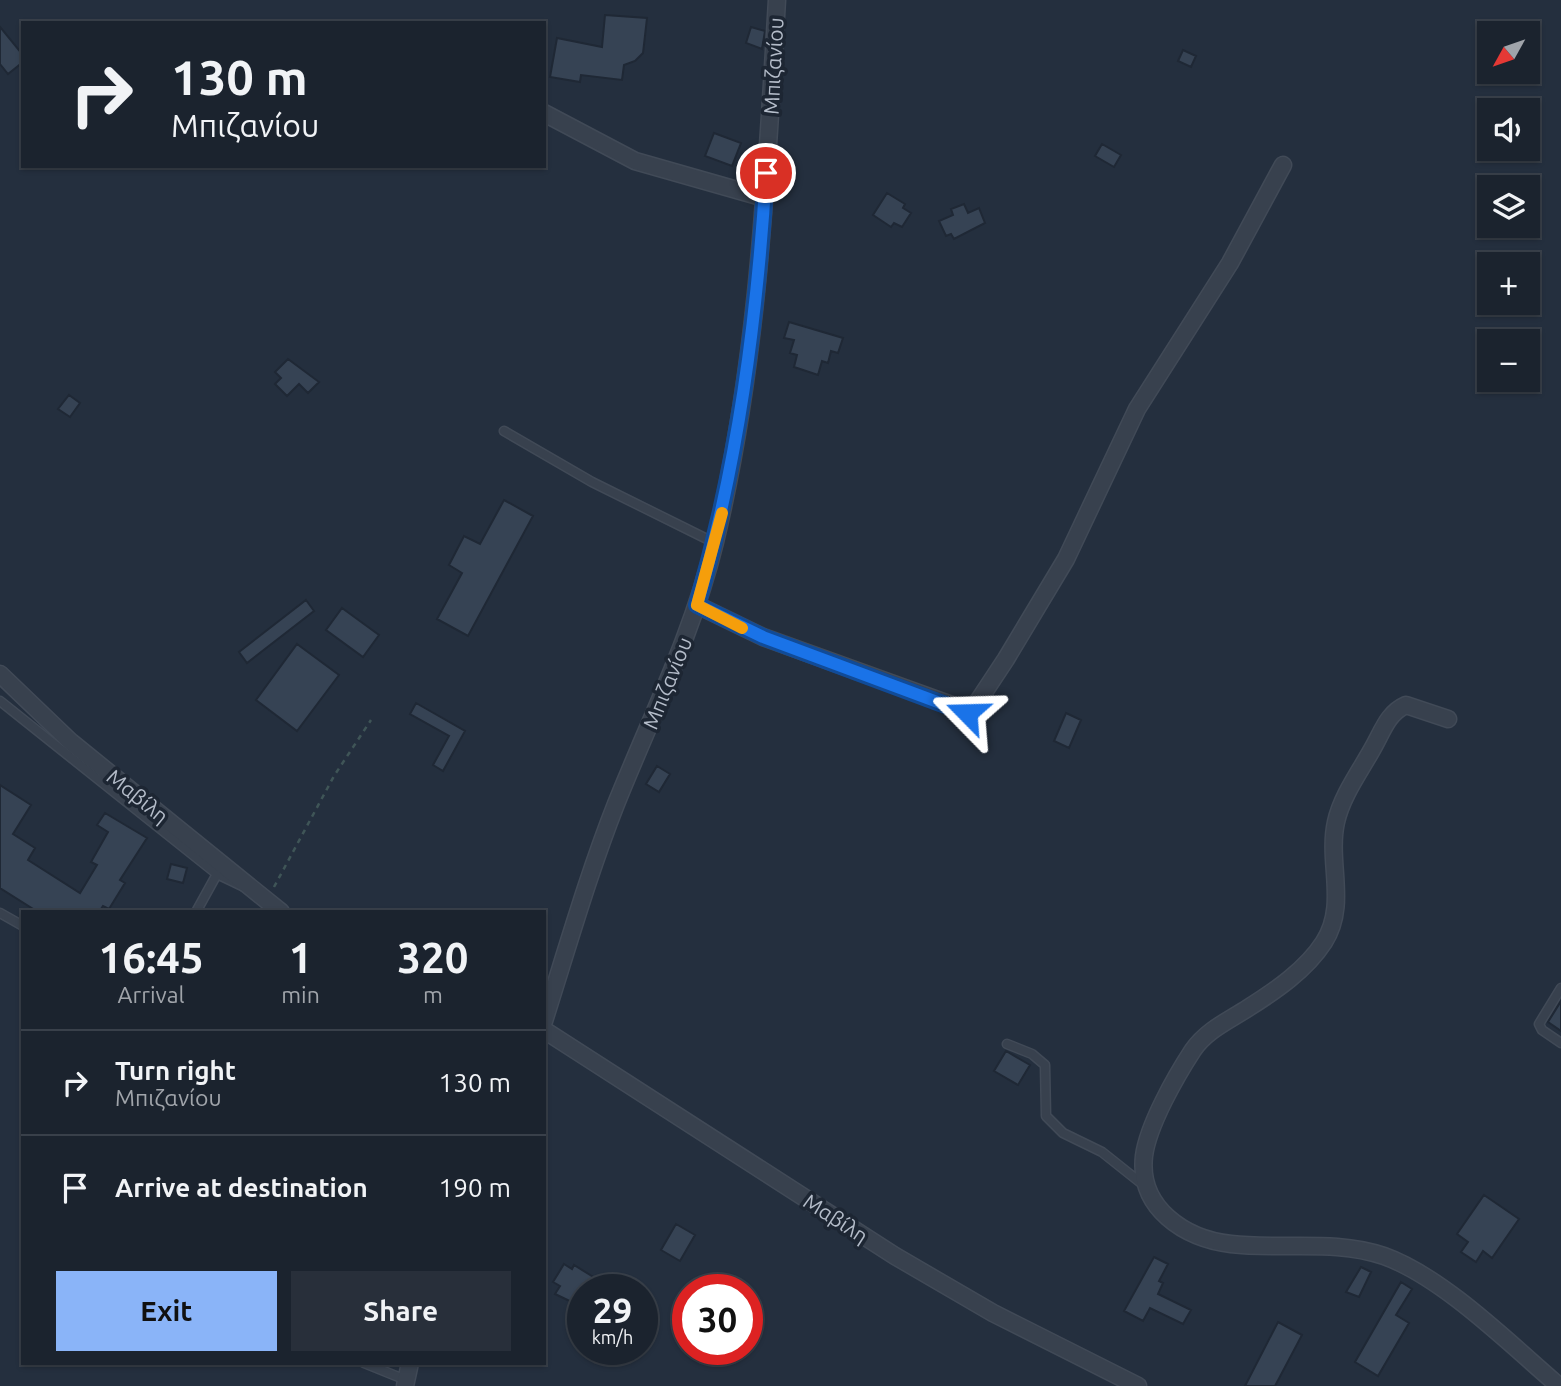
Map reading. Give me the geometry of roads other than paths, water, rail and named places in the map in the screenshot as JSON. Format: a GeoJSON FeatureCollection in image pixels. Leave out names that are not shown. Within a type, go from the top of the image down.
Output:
{"type":"FeatureCollection","features":[{"type":"Feature","properties":{"kind":"street","name":"Μπιζανίου"},"geometry":{"type":"LineString","coordinates":[[546,1015],[615,807],[697,605],[715,543],[744,405],[765,198],[777,0]]}},
{"type":"Feature","properties":{"kind":"street"},"geometry":{"type":"LineString","coordinates":[[546,114],[635,161],[765,198]]}},
{"type":"Feature","properties":{"kind":"street"},"geometry":{"type":"LineString","coordinates":[[697,605],[763,637],[971,712],[1066,559],[1138,410],[1230,263],[1283,165]]}},
{"type":"Feature","properties":{"kind":"street","name":"Μαβίλη"},"geometry":{"type":"LineString","coordinates":[[0,674],[71,742],[278,910]]}},
{"type":"Feature","properties":{"kind":"street"},"geometry":{"type":"LineString","coordinates":[[1448,719],[1406,705],[1391,715],[1340,808],[1334,839],[1336,914],[1325,941],[1284,984],[1216,1026],[1193,1050],[1157,1117],[1144,1156],[1146,1187],[1168,1221],[1196,1236],[1227,1244],[1354,1248],[1402,1263],[1434,1283],[1559,1386]]}},
{"type":"Feature","properties":{"kind":"street","name":"Μαβίλη"},"geometry":{"type":"LineString","coordinates":[[546,1031],[895,1256],[993,1313],[1139,1386]]}},
{"type":"Feature","properties":{"kind":"street"},"geometry":{"type":"LineString","coordinates":[[405,1383],[410,1365]]}},
{"type":"Feature","properties":{"kind":"lane"},"geometry":{"type":"LineString","coordinates":[[504,431],[604,488],[715,543]]}},
{"type":"Feature","properties":{"kind":"lane"},"geometry":{"type":"LineString","coordinates":[[0,701],[217,874],[229,882],[248,887]]}},
{"type":"Feature","properties":{"kind":"lane"},"geometry":{"type":"LineString","coordinates":[[197,910],[217,874]]}},
{"type":"Feature","properties":{"kind":"lane"},"geometry":{"type":"LineString","coordinates":[[0,913],[21,925]]}},
{"type":"Feature","properties":{"kind":"lane"},"geometry":{"type":"LineString","coordinates":[[1561,988],[1539,1024],[1542,1030],[1561,1043]]}},
{"type":"Feature","properties":{"kind":"lane"},"geometry":{"type":"LineString","coordinates":[[1007,1044],[1032,1054],[1045,1065],[1046,1116],[1063,1133],[1102,1152],[1146,1187]]}},
{"type":"Feature","properties":{"kind":"lane"},"geometry":{"type":"LineString","coordinates":[[370,1365],[405,1383]]}}]}
